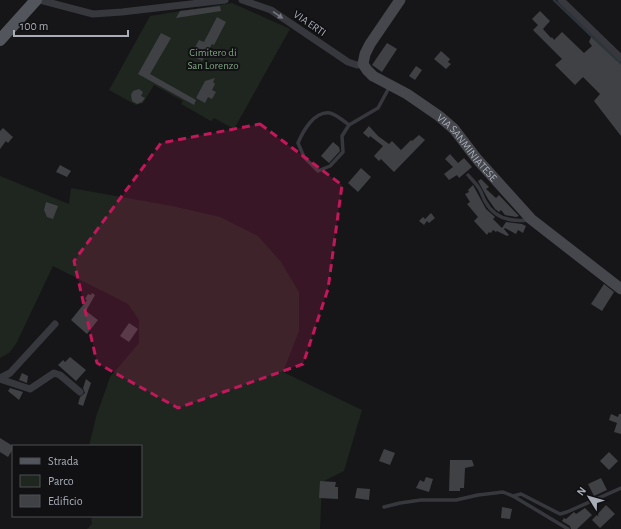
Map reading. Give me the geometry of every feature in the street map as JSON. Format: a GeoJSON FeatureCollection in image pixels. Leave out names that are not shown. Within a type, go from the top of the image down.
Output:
{"type":"FeatureCollection","features":[{"type":"Feature","properties":{"kind":"main road"},"geometry":{"type":"LineString","coordinates":[[0,40],[36,0]]}},
{"type":"Feature","properties":{"kind":"main road"},"geometry":{"type":"LineString","coordinates":[[363,64],[365,54],[370,44],[400,0]]}},
{"type":"Feature","properties":{"kind":"main road","name":"VIA SANMINIATESE"},"geometry":{"type":"LineString","coordinates":[[363,64],[373,76],[414,99],[439,116],[454,129],[477,158],[531,219],[621,289]]}},
{"type":"Feature","properties":{"kind":"street"},"geometry":{"type":"LineString","coordinates":[[40,0],[93,14],[225,0]]}},
{"type":"Feature","properties":{"kind":"street","name":"VIA ERTI"},"geometry":{"type":"LineString","coordinates":[[242,0],[271,10],[348,62],[357,65],[363,64]]}},
{"type":"Feature","properties":{"kind":"street"},"geometry":{"type":"LineString","coordinates":[[561,0],[621,58]]}},
{"type":"Feature","properties":{"kind":"street"},"geometry":{"type":"LineString","coordinates":[[0,379],[10,373],[56,324]]}},
{"type":"Feature","properties":{"kind":"street"},"geometry":{"type":"LineString","coordinates":[[0,379],[30,389],[54,373],[60,375],[80,392]]}},
{"type":"Feature","properties":{"kind":"lane"},"geometry":{"type":"LineString","coordinates":[[349,125],[332,114],[323,113],[310,122],[302,133],[298,143],[304,157],[318,171],[330,166],[343,152],[342,136],[349,125],[378,108],[390,85]]}},
{"type":"Feature","properties":{"kind":"lane"},"geometry":{"type":"LineString","coordinates":[[468,175],[480,190],[491,210],[498,216],[507,220],[518,221],[531,219]]}},
{"type":"Feature","properties":{"kind":"lane"},"geometry":{"type":"LineString","coordinates":[[514,496],[521,494],[560,514],[621,488]]}},
{"type":"Feature","properties":{"kind":"lane"},"geometry":{"type":"LineString","coordinates":[[384,507],[400,502],[421,500],[456,500],[478,495],[503,492],[514,496],[568,529]]}},
{"type":"Feature","properties":{"kind":"highlighted area"},"geometry":{"type":"Polygon","coordinates":[[[260,124],[342,185],[328,289],[303,364],[178,408],[97,363],[74,261],[161,143],[260,124]]]}},
{"type":"Feature","properties":{"kind":"green space","name":"Cimitero di San Lorenzo"},"geometry":{"type":"Polygon","coordinates":[[[232,3],[290,29],[234,129],[214,118],[211,121],[181,104],[183,101],[154,85],[143,103],[136,105],[109,90],[150,16],[232,3]]]}},
{"type":"Feature","properties":{"kind":"green space"},"geometry":{"type":"Polygon","coordinates":[[[0,176],[69,204],[71,188],[172,206],[220,217],[258,236],[281,262],[299,292],[299,331],[283,372],[362,410],[344,471],[322,482],[320,529],[87,529],[92,524],[91,517],[142,517],[142,445],[89,445],[96,417],[110,377],[139,343],[139,320],[128,304],[53,266],[16,344],[9,353],[0,358],[0,176]]]}},
{"type":"Feature","properties":{"kind":"building"},"geometry":{"type":"Polygon","coordinates":[[[220,6],[221,11],[176,18],[180,11],[220,6]]]}},
{"type":"Feature","properties":{"kind":"building"},"geometry":{"type":"Polygon","coordinates":[[[540,11],[550,21],[543,29],[554,40],[562,32],[584,53],[592,46],[589,42],[591,37],[621,65],[621,136],[594,101],[600,94],[583,77],[575,85],[555,65],[562,59],[533,30],[538,25],[532,19],[540,11]]]}},
{"type":"Feature","properties":{"kind":"building"},"geometry":{"type":"Polygon","coordinates":[[[217,17],[226,22],[214,45],[212,44],[202,61],[191,55],[199,40],[204,42],[217,17]]]}},
{"type":"Feature","properties":{"kind":"building"},"geometry":{"type":"Polygon","coordinates":[[[161,33],[171,38],[150,74],[196,100],[194,105],[138,74],[161,33]]]}},
{"type":"Feature","properties":{"kind":"building"},"geometry":{"type":"Polygon","coordinates":[[[387,43],[397,49],[382,72],[372,65],[387,43]]]}},
{"type":"Feature","properties":{"kind":"building"},"geometry":{"type":"Polygon","coordinates":[[[441,51],[450,59],[448,62],[451,64],[446,69],[434,59],[441,51]]]}},
{"type":"Feature","properties":{"kind":"building"},"geometry":{"type":"Polygon","coordinates":[[[416,66],[422,70],[415,80],[409,76],[416,66]]]}},
{"type":"Feature","properties":{"kind":"building"},"geometry":{"type":"Polygon","coordinates":[[[215,78],[213,82],[215,84],[212,90],[216,92],[212,99],[208,97],[205,103],[196,98],[205,81],[215,78]]]}},
{"type":"Feature","properties":{"kind":"building"},"geometry":{"type":"Polygon","coordinates":[[[139,89],[143,92],[141,96],[145,98],[142,102],[137,104],[132,101],[131,95],[133,91],[139,89]]]}},
{"type":"Feature","properties":{"kind":"building"},"geometry":{"type":"Polygon","coordinates":[[[369,126],[378,136],[389,144],[392,141],[401,150],[411,140],[412,141],[419,135],[425,140],[394,172],[381,159],[379,161],[374,156],[383,146],[370,136],[369,138],[363,133],[369,126]]]}},
{"type":"Feature","properties":{"kind":"building"},"geometry":{"type":"Polygon","coordinates":[[[3,128],[13,137],[8,143],[6,141],[0,149],[0,131],[3,128]]]}},
{"type":"Feature","properties":{"kind":"building"},"geometry":{"type":"Polygon","coordinates":[[[333,142],[339,147],[340,151],[329,163],[321,156],[333,142]]]}},
{"type":"Feature","properties":{"kind":"building"},"geometry":{"type":"Polygon","coordinates":[[[450,154],[458,163],[464,158],[472,167],[459,178],[457,175],[449,180],[444,174],[453,167],[445,159],[450,154]]]}},
{"type":"Feature","properties":{"kind":"building"},"geometry":{"type":"Polygon","coordinates":[[[60,165],[71,171],[67,177],[56,172],[60,165]]]}},
{"type":"Feature","properties":{"kind":"building"},"geometry":{"type":"Polygon","coordinates":[[[361,168],[371,177],[358,192],[348,183],[361,168]]]}},
{"type":"Feature","properties":{"kind":"building"},"geometry":{"type":"Polygon","coordinates":[[[481,179],[489,187],[486,189],[496,198],[499,195],[519,216],[516,217],[505,215],[501,210],[499,212],[495,209],[478,181],[481,179]]]}},
{"type":"Feature","properties":{"kind":"building"},"geometry":{"type":"Polygon","coordinates":[[[473,185],[486,209],[495,217],[493,219],[502,228],[506,222],[522,224],[526,226],[523,233],[518,230],[516,234],[505,228],[504,229],[509,235],[507,236],[493,230],[487,235],[474,221],[478,217],[467,204],[470,202],[465,194],[469,192],[468,190],[473,185]]]}},
{"type":"Feature","properties":{"kind":"building"},"geometry":{"type":"Polygon","coordinates":[[[46,202],[58,206],[53,219],[47,217],[44,210],[46,202]]]}},
{"type":"Feature","properties":{"kind":"building"},"geometry":{"type":"Polygon","coordinates":[[[431,213],[435,218],[429,223],[427,221],[424,225],[419,221],[423,217],[425,219],[431,213]]]}},
{"type":"Feature","properties":{"kind":"building"},"geometry":{"type":"Polygon","coordinates":[[[604,284],[614,292],[602,311],[591,304],[604,284]]]}},
{"type":"Feature","properties":{"kind":"building"},"geometry":{"type":"Polygon","coordinates":[[[92,293],[95,295],[86,311],[98,320],[87,334],[71,320],[87,300],[85,299],[88,294],[91,295],[92,293]]]}},
{"type":"Feature","properties":{"kind":"building"},"geometry":{"type":"Polygon","coordinates":[[[129,323],[138,329],[129,342],[120,336],[129,323]]]}},
{"type":"Feature","properties":{"kind":"building"},"geometry":{"type":"Polygon","coordinates":[[[70,357],[86,370],[76,381],[58,365],[63,360],[65,362],[70,357]]]}},
{"type":"Feature","properties":{"kind":"building"},"geometry":{"type":"Polygon","coordinates":[[[22,373],[28,376],[27,383],[19,380],[22,373]]]}},
{"type":"Feature","properties":{"kind":"building"},"geometry":{"type":"Polygon","coordinates":[[[86,379],[91,383],[83,406],[78,404],[80,397],[85,393],[83,388],[86,379]]]}},
{"type":"Feature","properties":{"kind":"building"},"geometry":{"type":"Polygon","coordinates":[[[10,388],[23,392],[19,400],[8,391],[10,388]]]}},
{"type":"Feature","properties":{"kind":"building"},"geometry":{"type":"Polygon","coordinates":[[[611,414],[618,417],[619,414],[621,414],[621,434],[614,432],[617,423],[609,420],[611,414]]]}},
{"type":"Feature","properties":{"kind":"building"},"geometry":{"type":"Polygon","coordinates":[[[0,438],[12,445],[12,451],[8,457],[0,452],[0,438]]]}},
{"type":"Feature","properties":{"kind":"building"},"geometry":{"type":"Polygon","coordinates":[[[384,449],[395,453],[390,465],[379,461],[384,449]]]}},
{"type":"Feature","properties":{"kind":"building"},"geometry":{"type":"Polygon","coordinates":[[[609,452],[618,461],[609,470],[600,461],[609,452]]]}},
{"type":"Feature","properties":{"kind":"building"},"geometry":{"type":"Polygon","coordinates":[[[450,460],[472,460],[474,466],[465,468],[464,488],[460,488],[460,491],[449,491],[450,460]]]}},
{"type":"Feature","properties":{"kind":"building"},"geometry":{"type":"Polygon","coordinates":[[[426,477],[433,479],[429,492],[416,488],[420,480],[424,482],[426,477]]]}},
{"type":"Feature","properties":{"kind":"building"},"geometry":{"type":"Polygon","coordinates":[[[601,478],[607,490],[594,496],[588,484],[601,478]]]}},
{"type":"Feature","properties":{"kind":"building"},"geometry":{"type":"Polygon","coordinates":[[[320,481],[336,482],[335,487],[338,487],[338,499],[319,498],[320,481]]]}},
{"type":"Feature","properties":{"kind":"building"},"geometry":{"type":"Polygon","coordinates":[[[357,488],[370,489],[369,500],[355,498],[357,488]]]}},
{"type":"Feature","properties":{"kind":"building"},"geometry":{"type":"Polygon","coordinates":[[[606,505],[615,514],[600,528],[592,520],[606,505]]]}},
{"type":"Feature","properties":{"kind":"building"},"geometry":{"type":"Polygon","coordinates":[[[502,507],[512,509],[510,519],[501,518],[502,507]]]}},
{"type":"Feature","properties":{"kind":"building"},"geometry":{"type":"Polygon","coordinates":[[[585,508],[592,515],[577,529],[571,529],[570,526],[562,521],[574,512],[576,514],[585,508]]]}},
{"type":"Feature","properties":{"kind":"waterway"},"geometry":{"type":"LineString","coordinates":[[554,0],[621,64]]}}]}
